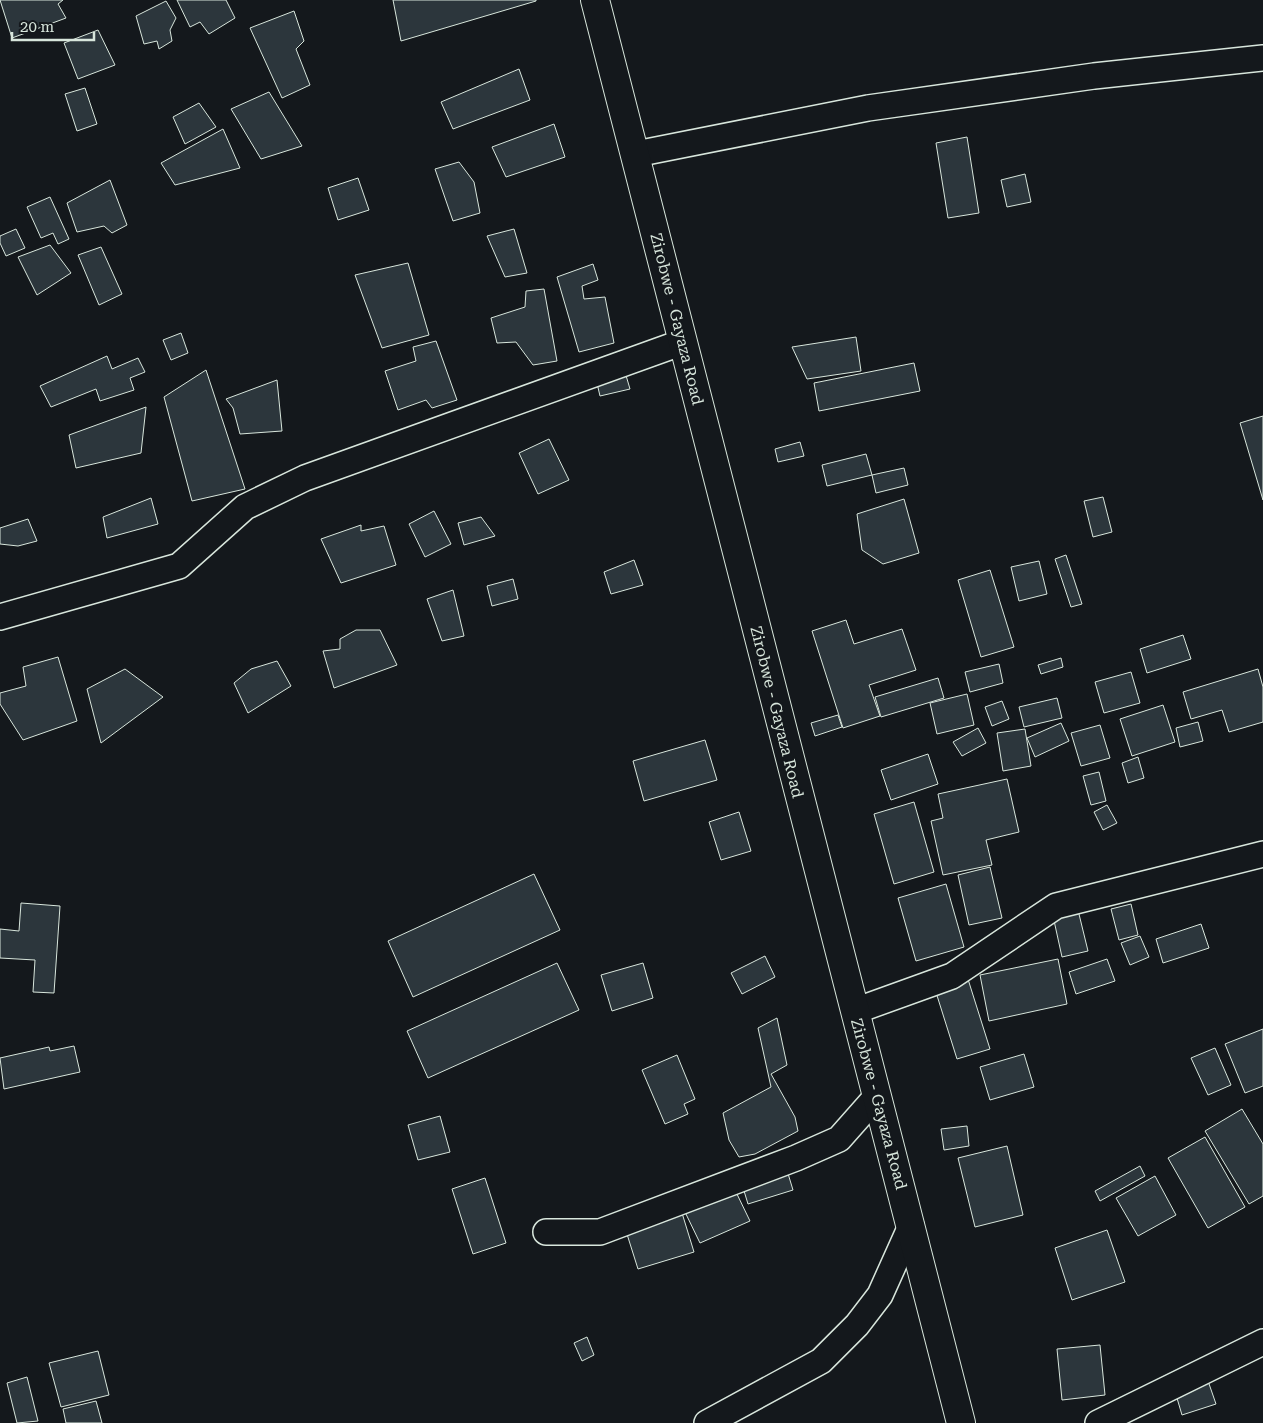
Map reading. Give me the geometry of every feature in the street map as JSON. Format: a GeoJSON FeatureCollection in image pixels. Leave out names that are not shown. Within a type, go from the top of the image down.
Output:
{"type":"FeatureCollection","features":[{"type":"Feature","properties":{"kind":"street","name":"Zirobwe - Gayaza Road"},"geometry":{"type":"LineString","coordinates":[[595,0],[961,1423]]}},
{"type":"Feature","properties":{"kind":"street"},"geometry":{"type":"LineString","coordinates":[[636,154],[868,108],[1094,76],[1263,58]]}},
{"type":"Feature","properties":{"kind":"street"},"geometry":{"type":"LineString","coordinates":[[0,617],[179,566],[245,507],[305,478],[683,342]]}},
{"type":"Feature","properties":{"kind":"street"},"geometry":{"type":"LineString","coordinates":[[855,1011],[952,976],[1056,906],[1263,854]]}},
{"type":"Feature","properties":{"kind":"street"},"geometry":{"type":"LineString","coordinates":[[546,1232],[600,1232],[796,1158],[839,1139],[877,1096]]}},
{"type":"Feature","properties":{"kind":"street"},"geometry":{"type":"LineString","coordinates":[[707,1423],[821,1361],[858,1325],[880,1295],[911,1226]]}},
{"type":"Feature","properties":{"kind":"street"},"geometry":{"type":"LineString","coordinates":[[1098,1423],[1263,1342]]}},
{"type":"Feature","properties":{"kind":"building"},"geometry":{"type":"Polygon","coordinates":[[[0,0],[63,0],[58,4],[66,18],[12,38],[0,0]]]}},
{"type":"Feature","properties":{"kind":"building"},"geometry":{"type":"Polygon","coordinates":[[[177,0],[226,0],[235,18],[209,34],[200,22],[190,27],[177,0]]]}},
{"type":"Feature","properties":{"kind":"building"},"geometry":{"type":"Polygon","coordinates":[[[393,0],[536,0],[536,1],[401,41],[393,0]]]}},
{"type":"Feature","properties":{"kind":"building"},"geometry":{"type":"Polygon","coordinates":[[[166,1],[176,18],[170,30],[172,41],[159,49],[157,41],[144,44],[136,16],[166,1]]]}},
{"type":"Feature","properties":{"kind":"building"},"geometry":{"type":"Polygon","coordinates":[[[294,11],[304,41],[296,49],[310,85],[282,98],[250,28],[294,11]]]}},
{"type":"Feature","properties":{"kind":"building"},"geometry":{"type":"Polygon","coordinates":[[[98,30],[115,65],[78,79],[64,43],[98,30]]]}},
{"type":"Feature","properties":{"kind":"building"},"geometry":{"type":"Polygon","coordinates":[[[519,69],[530,100],[453,129],[441,102],[519,69]]]}},
{"type":"Feature","properties":{"kind":"building"},"geometry":{"type":"Polygon","coordinates":[[[85,88],[97,124],[77,131],[65,94],[85,88]]]}},
{"type":"Feature","properties":{"kind":"building"},"geometry":{"type":"Polygon","coordinates":[[[269,92],[302,146],[261,159],[231,109],[269,92]]]}},
{"type":"Feature","properties":{"kind":"building"},"geometry":{"type":"Polygon","coordinates":[[[199,103],[216,127],[185,144],[173,117],[199,103]]]}},
{"type":"Feature","properties":{"kind":"building"},"geometry":{"type":"Polygon","coordinates":[[[554,124],[565,157],[506,177],[492,147],[554,124]]]}},
{"type":"Feature","properties":{"kind":"building"},"geometry":{"type":"Polygon","coordinates":[[[223,129],[240,168],[175,185],[161,163],[223,129]]]}},
{"type":"Feature","properties":{"kind":"building"},"geometry":{"type":"Polygon","coordinates":[[[967,137],[979,213],[948,218],[936,143],[967,137]]]}},
{"type":"Feature","properties":{"kind":"building"},"geometry":{"type":"Polygon","coordinates":[[[459,162],[474,182],[480,213],[453,221],[435,169],[459,162]]]}},
{"type":"Feature","properties":{"kind":"building"},"geometry":{"type":"Polygon","coordinates":[[[1025,174],[1031,202],[1007,207],[1001,180],[1025,174]]]}},
{"type":"Feature","properties":{"kind":"building"},"geometry":{"type":"Polygon","coordinates":[[[358,178],[369,210],[338,220],[328,188],[358,178]]]}},
{"type":"Feature","properties":{"kind":"building"},"geometry":{"type":"Polygon","coordinates":[[[110,180],[127,225],[112,233],[104,226],[77,232],[67,203],[110,180]]]}},
{"type":"Feature","properties":{"kind":"building"},"geometry":{"type":"Polygon","coordinates":[[[50,197],[69,239],[58,244],[53,233],[41,238],[27,207],[50,197]]]}},
{"type":"Feature","properties":{"kind":"building"},"geometry":{"type":"Polygon","coordinates":[[[16,229],[25,248],[6,256],[0,243],[0,236],[16,229]]]}},
{"type":"Feature","properties":{"kind":"building"},"geometry":{"type":"Polygon","coordinates":[[[514,229],[527,273],[505,277],[487,236],[514,229]]]}},
{"type":"Feature","properties":{"kind":"building"},"geometry":{"type":"Polygon","coordinates":[[[50,245],[71,273],[37,295],[18,257],[50,245]]]}},
{"type":"Feature","properties":{"kind":"building"},"geometry":{"type":"Polygon","coordinates":[[[101,247],[122,294],[99,305],[78,255],[101,247]]]}},
{"type":"Feature","properties":{"kind":"building"},"geometry":{"type":"Polygon","coordinates":[[[408,263],[429,335],[382,348],[355,275],[408,263]]]}},
{"type":"Feature","properties":{"kind":"building"},"geometry":{"type":"Polygon","coordinates":[[[593,264],[598,280],[582,286],[584,299],[605,297],[614,343],[579,352],[557,277],[593,264]]]}},
{"type":"Feature","properties":{"kind":"building"},"geometry":{"type":"Polygon","coordinates":[[[544,289],[557,361],[533,365],[516,342],[497,343],[491,318],[525,307],[526,291],[544,289]]]}},
{"type":"Feature","properties":{"kind":"building"},"geometry":{"type":"Polygon","coordinates":[[[181,333],[188,353],[171,360],[163,340],[181,333]]]}},
{"type":"Feature","properties":{"kind":"building"},"geometry":{"type":"Polygon","coordinates":[[[856,337],[861,371],[807,379],[792,347],[856,337]]]}},
{"type":"Feature","properties":{"kind":"building"},"geometry":{"type":"Polygon","coordinates":[[[436,341],[457,400],[432,408],[426,400],[398,410],[385,371],[416,361],[413,347],[436,341]]]}},
{"type":"Feature","properties":{"kind":"building"},"geometry":{"type":"Polygon","coordinates":[[[107,356],[112,369],[138,358],[145,372],[130,378],[134,390],[100,401],[96,389],[51,407],[40,386],[107,356]]]}},
{"type":"Feature","properties":{"kind":"building"},"geometry":{"type":"Polygon","coordinates":[[[914,363],[920,391],[819,411],[814,383],[914,363]]]}},
{"type":"Feature","properties":{"kind":"building"},"geometry":{"type":"Polygon","coordinates":[[[206,370],[245,489],[192,501],[164,397],[206,370]]]}},
{"type":"Feature","properties":{"kind":"building"},"geometry":{"type":"Polygon","coordinates":[[[625,372],[630,389],[600,396],[596,379],[625,372]]]}},
{"type":"Feature","properties":{"kind":"building"},"geometry":{"type":"Polygon","coordinates":[[[277,380],[282,431],[240,434],[233,408],[226,399],[277,380]]]}},
{"type":"Feature","properties":{"kind":"building"},"geometry":{"type":"Polygon","coordinates":[[[146,407],[141,453],[76,468],[69,435],[146,407]]]}},
{"type":"Feature","properties":{"kind":"building"},"geometry":{"type":"Polygon","coordinates":[[[1263,416],[1263,500],[1240,423],[1263,416]]]}},
{"type":"Feature","properties":{"kind":"building"},"geometry":{"type":"Polygon","coordinates":[[[549,439],[569,480],[538,494],[519,453],[549,439]]]}},
{"type":"Feature","properties":{"kind":"building"},"geometry":{"type":"Polygon","coordinates":[[[800,442],[804,456],[778,462],[775,449],[800,442]]]}},
{"type":"Feature","properties":{"kind":"building"},"geometry":{"type":"Polygon","coordinates":[[[866,454],[872,475],[827,486],[822,465],[866,454]]]}},
{"type":"Feature","properties":{"kind":"building"},"geometry":{"type":"Polygon","coordinates":[[[904,468],[908,485],[876,493],[872,475],[904,468]]]}},
{"type":"Feature","properties":{"kind":"building"},"geometry":{"type":"Polygon","coordinates":[[[1103,497],[1112,532],[1093,537],[1084,501],[1103,497]]]}},
{"type":"Feature","properties":{"kind":"building"},"geometry":{"type":"Polygon","coordinates":[[[151,498],[158,524],[107,538],[103,517],[151,498]]]}},
{"type":"Feature","properties":{"kind":"building"},"geometry":{"type":"Polygon","coordinates":[[[904,499],[919,553],[883,564],[862,550],[857,514],[904,499]]]}},
{"type":"Feature","properties":{"kind":"building"},"geometry":{"type":"Polygon","coordinates":[[[434,511],[451,544],[425,557],[409,524],[434,511]]]}},
{"type":"Feature","properties":{"kind":"building"},"geometry":{"type":"Polygon","coordinates":[[[481,517],[495,536],[464,545],[458,523],[481,517]]]}},
{"type":"Feature","properties":{"kind":"building"},"geometry":{"type":"Polygon","coordinates":[[[28,519],[37,541],[18,546],[0,544],[0,528],[28,519]]]}},
{"type":"Feature","properties":{"kind":"building"},"geometry":{"type":"Polygon","coordinates":[[[361,525],[361,531],[384,526],[396,565],[341,583],[321,539],[361,525]]]}},
{"type":"Feature","properties":{"kind":"building"},"geometry":{"type":"Polygon","coordinates":[[[1066,555],[1082,604],[1071,607],[1055,559],[1066,555]]]}},
{"type":"Feature","properties":{"kind":"building"},"geometry":{"type":"Polygon","coordinates":[[[634,560],[643,585],[611,594],[604,572],[634,560]]]}},
{"type":"Feature","properties":{"kind":"building"},"geometry":{"type":"Polygon","coordinates":[[[1039,561],[1047,594],[1019,601],[1011,567],[1039,561]]]}},
{"type":"Feature","properties":{"kind":"building"},"geometry":{"type":"Polygon","coordinates":[[[990,570],[1014,647],[981,657],[958,580],[990,570]]]}},
{"type":"Feature","properties":{"kind":"building"},"geometry":{"type":"Polygon","coordinates":[[[513,579],[518,599],[492,606],[487,586],[513,579]]]}},
{"type":"Feature","properties":{"kind":"building"},"geometry":{"type":"Polygon","coordinates":[[[453,590],[464,636],[442,641],[427,599],[453,590]]]}},
{"type":"Feature","properties":{"kind":"building"},"geometry":{"type":"Polygon","coordinates":[[[846,620],[854,644],[902,629],[916,670],[869,685],[880,716],[843,728],[812,631],[846,620]]]}},
{"type":"Feature","properties":{"kind":"building"},"geometry":{"type":"Polygon","coordinates":[[[356,630],[380,630],[397,665],[334,688],[323,651],[340,649],[340,639],[356,630]]]}},
{"type":"Feature","properties":{"kind":"building"},"geometry":{"type":"Polygon","coordinates":[[[1183,635],[1191,659],[1147,673],[1140,649],[1183,635]]]}},
{"type":"Feature","properties":{"kind":"building"},"geometry":{"type":"Polygon","coordinates":[[[58,657],[77,721],[23,740],[0,704],[0,693],[26,686],[23,667],[58,657]]]}},
{"type":"Feature","properties":{"kind":"building"},"geometry":{"type":"Polygon","coordinates":[[[1061,658],[1063,667],[1041,674],[1038,665],[1061,658]]]}},
{"type":"Feature","properties":{"kind":"building"},"geometry":{"type":"Polygon","coordinates":[[[277,661],[291,686],[248,713],[234,683],[251,669],[277,661]]]}},
{"type":"Feature","properties":{"kind":"building"},"geometry":{"type":"Polygon","coordinates":[[[999,664],[1003,683],[970,692],[965,672],[999,664]]]}},
{"type":"Feature","properties":{"kind":"building"},"geometry":{"type":"Polygon","coordinates":[[[125,669],[163,697],[101,743],[87,689],[125,669]]]}},
{"type":"Feature","properties":{"kind":"building"},"geometry":{"type":"Polygon","coordinates":[[[1258,669],[1263,687],[1263,722],[1229,732],[1222,710],[1191,719],[1183,692],[1258,669]]]}},
{"type":"Feature","properties":{"kind":"building"},"geometry":{"type":"Polygon","coordinates":[[[1131,672],[1140,703],[1104,713],[1095,682],[1131,672]]]}},
{"type":"Feature","properties":{"kind":"building"},"geometry":{"type":"Polygon","coordinates":[[[938,678],[944,698],[881,717],[875,697],[938,678]]]}},
{"type":"Feature","properties":{"kind":"building"},"geometry":{"type":"Polygon","coordinates":[[[967,694],[974,725],[937,734],[930,703],[967,694]]]}},
{"type":"Feature","properties":{"kind":"building"},"geometry":{"type":"Polygon","coordinates":[[[1057,698],[1062,718],[1024,727],[1019,707],[1057,698]]]}},
{"type":"Feature","properties":{"kind":"building"},"geometry":{"type":"Polygon","coordinates":[[[1002,701],[1009,719],[992,726],[985,707],[1002,701]]]}},
{"type":"Feature","properties":{"kind":"building"},"geometry":{"type":"Polygon","coordinates":[[[1163,705],[1175,742],[1132,756],[1120,719],[1163,705]]]}},
{"type":"Feature","properties":{"kind":"building"},"geometry":{"type":"Polygon","coordinates":[[[838,715],[842,727],[815,736],[811,723],[838,715]]]}},
{"type":"Feature","properties":{"kind":"building"},"geometry":{"type":"Polygon","coordinates":[[[1198,722],[1203,741],[1180,747],[1176,728],[1198,722]]]}},
{"type":"Feature","properties":{"kind":"building"},"geometry":{"type":"Polygon","coordinates":[[[1061,723],[1069,741],[1035,757],[1027,738],[1061,723]]]}},
{"type":"Feature","properties":{"kind":"building"},"geometry":{"type":"Polygon","coordinates":[[[1100,725],[1110,758],[1081,766],[1071,733],[1100,725]]]}},
{"type":"Feature","properties":{"kind":"building"},"geometry":{"type":"Polygon","coordinates":[[[978,728],[986,743],[962,756],[953,742],[978,728]]]}},
{"type":"Feature","properties":{"kind":"building"},"geometry":{"type":"Polygon","coordinates":[[[1025,729],[1031,766],[1003,771],[997,733],[1025,729]]]}},
{"type":"Feature","properties":{"kind":"building"},"geometry":{"type":"Polygon","coordinates":[[[705,740],[717,780],[644,801],[633,761],[705,740]]]}},
{"type":"Feature","properties":{"kind":"building"},"geometry":{"type":"Polygon","coordinates":[[[928,754],[938,784],[891,800],[881,770],[928,754]]]}},
{"type":"Feature","properties":{"kind":"building"},"geometry":{"type":"Polygon","coordinates":[[[1138,757],[1144,778],[1128,783],[1122,763],[1138,757]]]}},
{"type":"Feature","properties":{"kind":"building"},"geometry":{"type":"Polygon","coordinates":[[[1099,772],[1106,801],[1091,805],[1083,776],[1099,772]]]}},
{"type":"Feature","properties":{"kind":"building"},"geometry":{"type":"Polygon","coordinates":[[[1007,779],[1019,832],[986,840],[992,865],[943,875],[931,821],[943,818],[938,794],[1007,779]]]}},
{"type":"Feature","properties":{"kind":"building"},"geometry":{"type":"Polygon","coordinates":[[[914,802],[934,872],[894,884],[874,814],[914,802]]]}},
{"type":"Feature","properties":{"kind":"building"},"geometry":{"type":"Polygon","coordinates":[[[1107,805],[1117,823],[1103,830],[1094,812],[1107,805]]]}},
{"type":"Feature","properties":{"kind":"building"},"geometry":{"type":"Polygon","coordinates":[[[739,812],[751,851],[721,860],[709,822],[739,812]]]}},
{"type":"Feature","properties":{"kind":"building"},"geometry":{"type":"Polygon","coordinates":[[[990,867],[1002,918],[969,925],[958,875],[990,867]]]}},
{"type":"Feature","properties":{"kind":"building"},"geometry":{"type":"Polygon","coordinates":[[[534,874],[560,930],[413,997],[388,941],[534,874]]]}},
{"type":"Feature","properties":{"kind":"building"},"geometry":{"type":"Polygon","coordinates":[[[946,884],[964,947],[916,961],[898,898],[946,884]]]}},
{"type":"Feature","properties":{"kind":"building"},"geometry":{"type":"Polygon","coordinates":[[[21,903],[60,906],[54,993],[33,992],[35,960],[0,958],[0,929],[19,931],[21,903]]]}},
{"type":"Feature","properties":{"kind":"building"},"geometry":{"type":"Polygon","coordinates":[[[1131,904],[1138,935],[1119,940],[1111,909],[1131,904]]]}},
{"type":"Feature","properties":{"kind":"building"},"geometry":{"type":"Polygon","coordinates":[[[1078,910],[1088,951],[1062,957],[1053,916],[1078,910]]]}},
{"type":"Feature","properties":{"kind":"building"},"geometry":{"type":"Polygon","coordinates":[[[1201,924],[1209,948],[1163,963],[1156,939],[1201,924]]]}},
{"type":"Feature","properties":{"kind":"building"},"geometry":{"type":"Polygon","coordinates":[[[1140,936],[1149,957],[1130,965],[1121,943],[1140,936]]]}},
{"type":"Feature","properties":{"kind":"building"},"geometry":{"type":"Polygon","coordinates":[[[765,956],[775,977],[742,994],[731,973],[765,956]]]}},
{"type":"Feature","properties":{"kind":"building"},"geometry":{"type":"Polygon","coordinates":[[[1058,959],[1067,1004],[989,1021],[980,975],[1058,959]]]}},
{"type":"Feature","properties":{"kind":"building"},"geometry":{"type":"Polygon","coordinates":[[[1107,959],[1115,981],[1076,994],[1069,972],[1107,959]]]}},
{"type":"Feature","properties":{"kind":"building"},"geometry":{"type":"Polygon","coordinates":[[[557,963],[579,1010],[428,1078],[407,1031],[557,963]]]}},
{"type":"Feature","properties":{"kind":"building"},"geometry":{"type":"Polygon","coordinates":[[[643,963],[653,998],[612,1011],[601,975],[643,963]]]}},
{"type":"Feature","properties":{"kind":"building"},"geometry":{"type":"Polygon","coordinates":[[[967,976],[990,1049],[957,1059],[934,986],[967,976]]]}},
{"type":"Feature","properties":{"kind":"building"},"geometry":{"type":"Polygon","coordinates":[[[777,1018],[787,1065],[771,1074],[795,1117],[798,1131],[755,1154],[739,1157],[729,1140],[723,1113],[771,1087],[758,1028],[777,1018]]]}},
{"type":"Feature","properties":{"kind":"building"},"geometry":{"type":"Polygon","coordinates":[[[1263,1029],[1263,1086],[1245,1093],[1225,1044],[1263,1029]]]}},
{"type":"Feature","properties":{"kind":"building"},"geometry":{"type":"Polygon","coordinates":[[[74,1046],[80,1072],[4,1089],[0,1058],[49,1047],[50,1051],[74,1046]]]}},
{"type":"Feature","properties":{"kind":"building"},"geometry":{"type":"Polygon","coordinates":[[[1215,1048],[1231,1085],[1208,1095],[1191,1058],[1215,1048]]]}},
{"type":"Feature","properties":{"kind":"building"},"geometry":{"type":"Polygon","coordinates":[[[1024,1054],[1034,1087],[990,1100],[980,1067],[1024,1054]]]}},
{"type":"Feature","properties":{"kind":"building"},"geometry":{"type":"Polygon","coordinates":[[[677,1055],[695,1099],[684,1104],[688,1114],[665,1124],[642,1070],[677,1055]]]}},
{"type":"Feature","properties":{"kind":"building"},"geometry":{"type":"Polygon","coordinates":[[[1242,1109],[1263,1144],[1263,1196],[1249,1204],[1205,1131],[1242,1109]]]}},
{"type":"Feature","properties":{"kind":"building"},"geometry":{"type":"Polygon","coordinates":[[[440,1116],[450,1152],[418,1160],[408,1125],[440,1116]]]}},
{"type":"Feature","properties":{"kind":"building"},"geometry":{"type":"Polygon","coordinates":[[[967,1126],[969,1146],[944,1150],[941,1129],[967,1126]]]}},
{"type":"Feature","properties":{"kind":"building"},"geometry":{"type":"Polygon","coordinates":[[[1205,1137],[1245,1207],[1208,1228],[1168,1158],[1205,1137]]]}},
{"type":"Feature","properties":{"kind":"building"},"geometry":{"type":"Polygon","coordinates":[[[1007,1146],[1023,1215],[975,1227],[958,1158],[1007,1146]]]}},
{"type":"Feature","properties":{"kind":"building"},"geometry":{"type":"Polygon","coordinates":[[[1140,1166],[1145,1176],[1100,1201],[1095,1191],[1140,1166]]]}},
{"type":"Feature","properties":{"kind":"building"},"geometry":{"type":"Polygon","coordinates":[[[786,1167],[793,1190],[748,1204],[741,1181],[786,1167]]]}},
{"type":"Feature","properties":{"kind":"building"},"geometry":{"type":"Polygon","coordinates":[[[1155,1176],[1176,1215],[1138,1236],[1116,1198],[1155,1176]]]}},
{"type":"Feature","properties":{"kind":"building"},"geometry":{"type":"Polygon","coordinates":[[[485,1178],[506,1243],[473,1254],[452,1189],[485,1178]]]}},
{"type":"Feature","properties":{"kind":"building"},"geometry":{"type":"Polygon","coordinates":[[[735,1190],[750,1221],[700,1243],[685,1212],[735,1190]]]}},
{"type":"Feature","properties":{"kind":"building"},"geometry":{"type":"Polygon","coordinates":[[[682,1213],[694,1252],[638,1269],[626,1231],[682,1213]]]}},
{"type":"Feature","properties":{"kind":"building"},"geometry":{"type":"Polygon","coordinates":[[[1107,1230],[1125,1282],[1072,1300],[1055,1248],[1107,1230]]]}},
{"type":"Feature","properties":{"kind":"building"},"geometry":{"type":"Polygon","coordinates":[[[587,1337],[594,1355],[582,1361],[574,1343],[587,1337]]]}},
{"type":"Feature","properties":{"kind":"building"},"geometry":{"type":"Polygon","coordinates":[[[1100,1345],[1105,1395],[1062,1400],[1057,1349],[1100,1345]]]}},
{"type":"Feature","properties":{"kind":"building"},"geometry":{"type":"Polygon","coordinates":[[[98,1351],[109,1395],[61,1407],[49,1363],[98,1351]]]}},
{"type":"Feature","properties":{"kind":"building"},"geometry":{"type":"Polygon","coordinates":[[[27,1377],[38,1421],[17,1423],[7,1383],[27,1377]]]}},
{"type":"Feature","properties":{"kind":"building"},"geometry":{"type":"Polygon","coordinates":[[[1207,1378],[1216,1404],[1182,1415],[1174,1388],[1207,1378]]]}},
{"type":"Feature","properties":{"kind":"building"},"geometry":{"type":"Polygon","coordinates":[[[96,1401],[102,1423],[66,1423],[63,1409],[96,1401]]]}}]}
